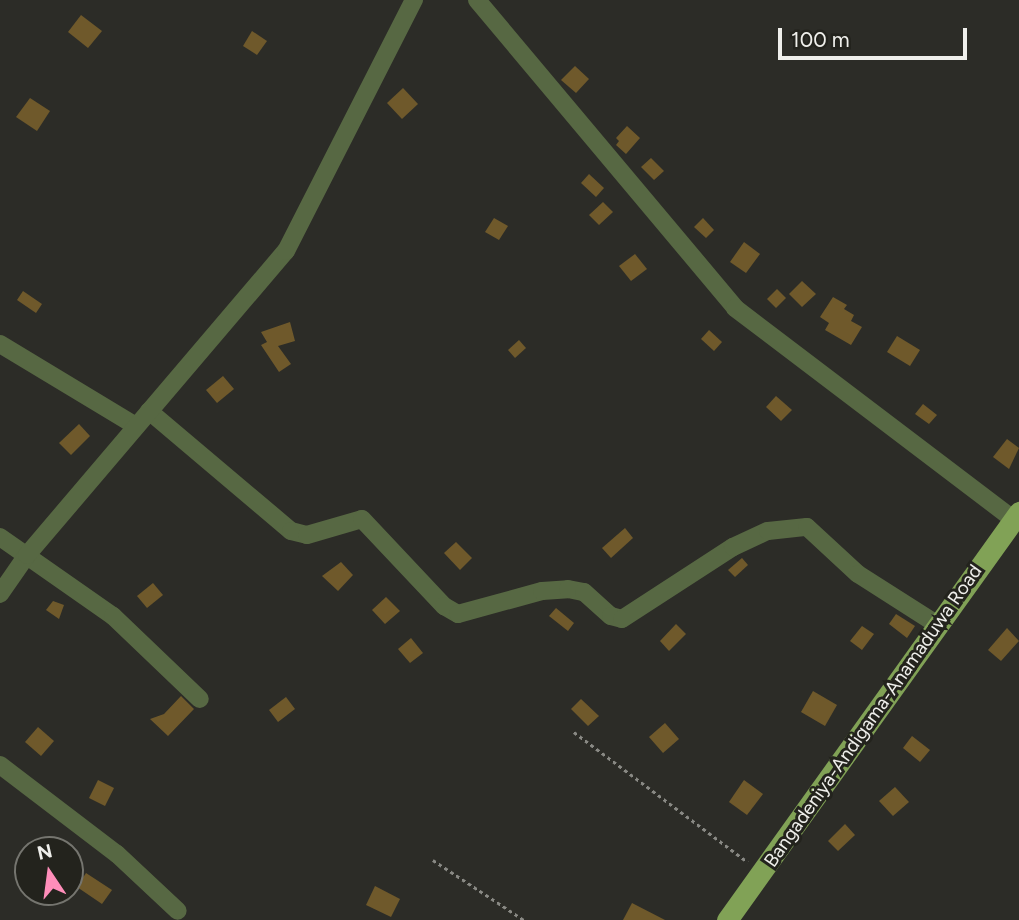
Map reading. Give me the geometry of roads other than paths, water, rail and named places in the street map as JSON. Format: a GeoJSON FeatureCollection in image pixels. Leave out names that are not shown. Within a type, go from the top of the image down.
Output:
{"type":"FeatureCollection","features":[{"type":"Feature","properties":{"kind":"main road","name":"Bangadeniya-Andigama-Anamaduwa Road"},"geometry":{"type":"LineString","coordinates":[[727,920],[1016,515]]}},
{"type":"Feature","properties":{"kind":"street"},"geometry":{"type":"LineString","coordinates":[[0,594],[26,555],[286,251],[414,0]]}},
{"type":"Feature","properties":{"kind":"street"},"geometry":{"type":"LineString","coordinates":[[477,0],[735,308],[1016,515]]}},
{"type":"Feature","properties":{"kind":"street"},"geometry":{"type":"LineString","coordinates":[[0,344],[136,426]]}},
{"type":"Feature","properties":{"kind":"street"},"geometry":{"type":"LineString","coordinates":[[149,411],[291,531],[307,535],[362,519],[444,606],[458,614],[541,591],[568,589],[584,592],[611,616],[622,619],[733,547],[768,531],[807,527],[858,574],[938,625]]}},
{"type":"Feature","properties":{"kind":"street"},"geometry":{"type":"LineString","coordinates":[[0,537],[113,616],[200,699]]}},
{"type":"Feature","properties":{"kind":"street"},"geometry":{"type":"LineString","coordinates":[[0,765],[117,854],[178,911]]}}]}
